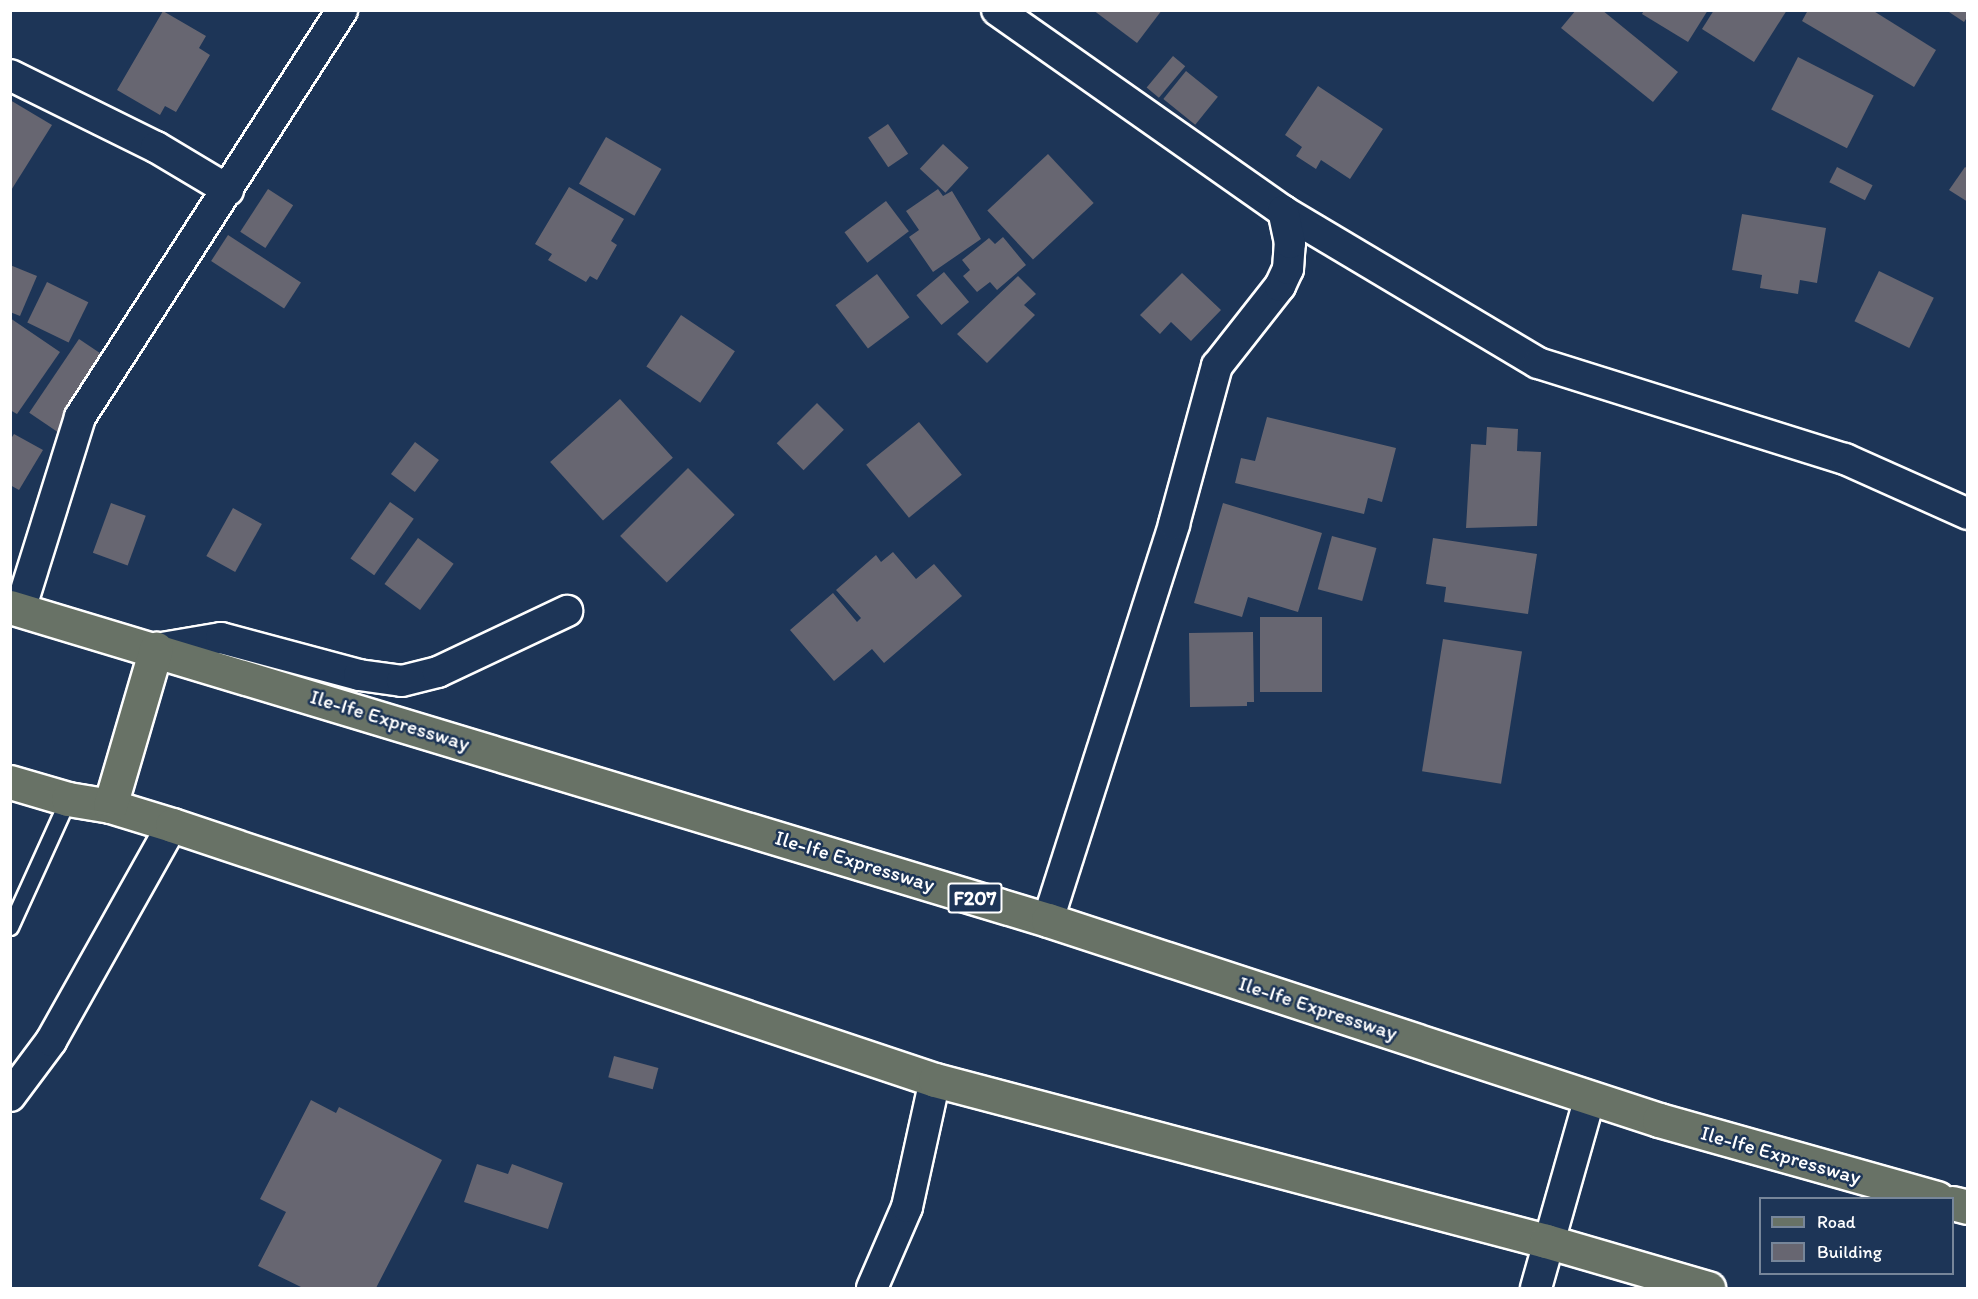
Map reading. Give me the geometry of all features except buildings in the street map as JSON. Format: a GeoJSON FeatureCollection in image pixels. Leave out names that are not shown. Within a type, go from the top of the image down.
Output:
{"type":"FeatureCollection","features":[{"type":"Feature","properties":{"kind":"main road","name":"Ile-Ife Expressway"},"geometry":{"type":"LineString","coordinates":[[15,608],[1048,920],[1590,1097],[1934,1197]]}},
{"type":"Feature","properties":{"kind":"main road"},"geometry":{"type":"LineString","coordinates":[[110,806],[156,649]]}},
{"type":"Feature","properties":{"kind":"main road"},"geometry":{"type":"LineString","coordinates":[[10,782],[68,799],[110,806],[172,825],[935,1080],[1546,1241],[1708,1288]]}},
{"type":"Feature","properties":{"kind":"street"},"geometry":{"type":"LineString","coordinates":[[15,608],[80,417],[342,10]]}},
{"type":"Feature","properties":{"kind":"street"},"geometry":{"type":"LineString","coordinates":[[997,10],[1283,211],[1538,363],[1845,459],[1968,514]]}},
{"type":"Feature","properties":{"kind":"street"},"geometry":{"type":"LineString","coordinates":[[10,75],[156,147],[228,190]]}},
{"type":"Feature","properties":{"kind":"street"},"geometry":{"type":"LineString","coordinates":[[1048,920],[1174,524],[1217,366],[1280,286],[1288,269],[1290,243],[1283,211]]}},
{"type":"Feature","properties":{"kind":"street"},"geometry":{"type":"LineString","coordinates":[[156,649],[220,638],[359,675],[402,681],[438,672],[567,611]]}},
{"type":"Feature","properties":{"kind":"street"},"geometry":{"type":"LineString","coordinates":[[10,1096],[51,1041],[172,825]]}},
{"type":"Feature","properties":{"kind":"street"},"geometry":{"type":"LineString","coordinates":[[872,1288],[907,1207],[935,1080]]}},
{"type":"Feature","properties":{"kind":"street"},"geometry":{"type":"LineString","coordinates":[[1536,1288],[1546,1241],[1590,1097]]}},
{"type":"Feature","properties":{"kind":"lane"},"geometry":{"type":"LineString","coordinates":[[10,927],[68,799]]}}]}
